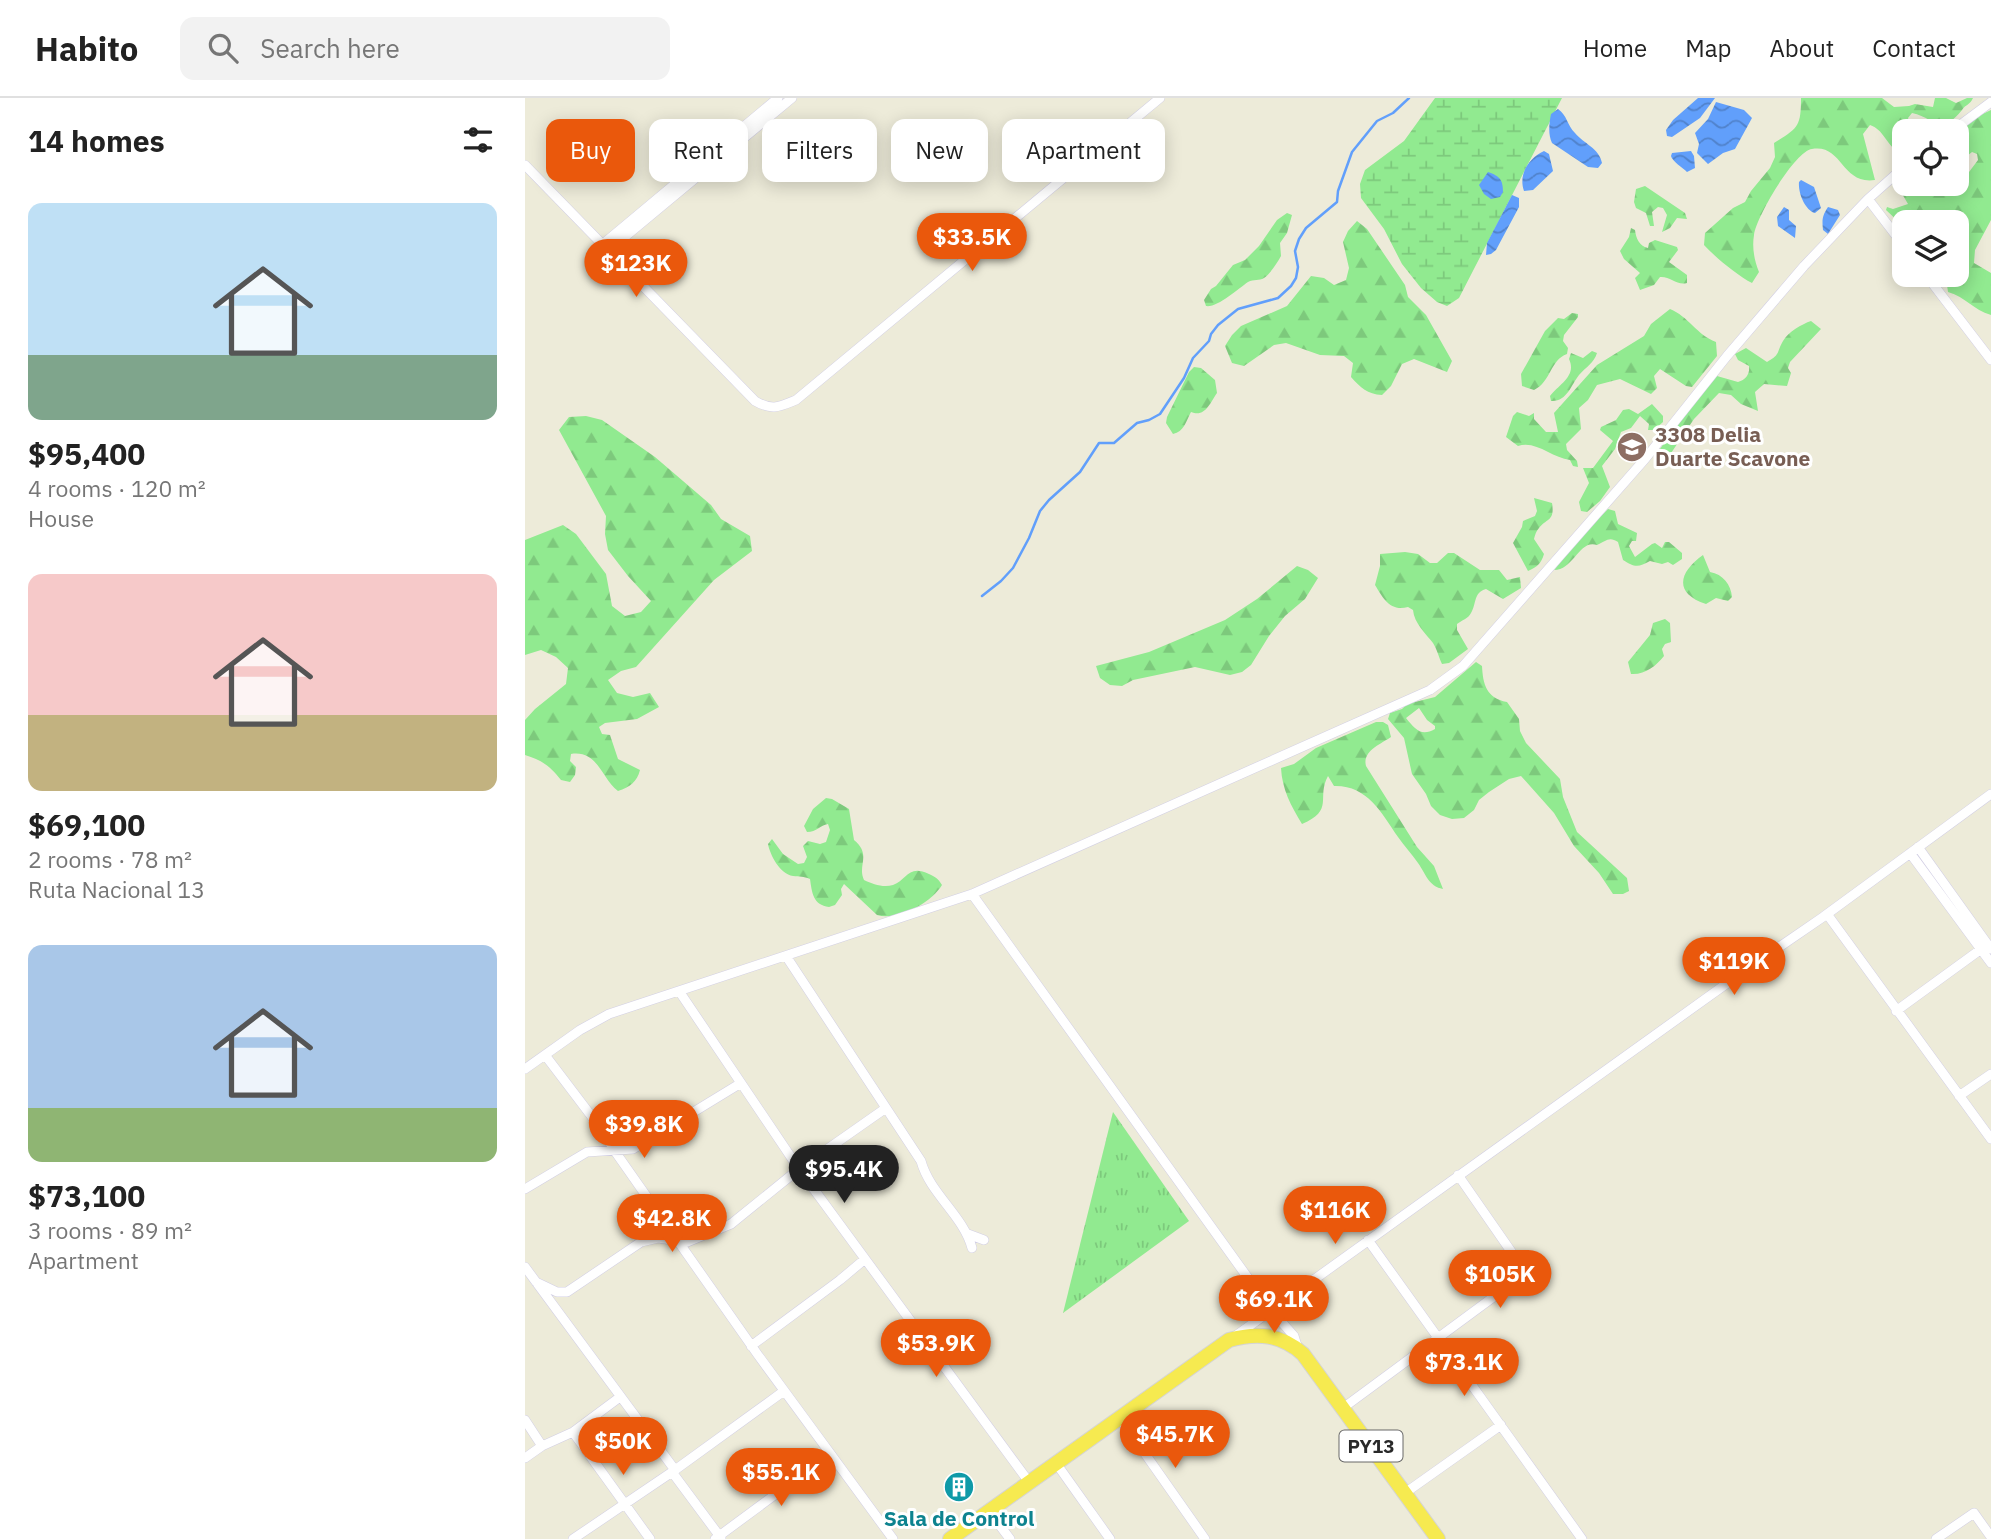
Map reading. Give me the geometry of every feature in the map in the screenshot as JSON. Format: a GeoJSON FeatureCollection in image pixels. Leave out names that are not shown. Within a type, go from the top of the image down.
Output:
{"type":"FeatureCollection","features":[{"type":"Feature","properties":{"kind":"highway"},"geometry":{"type":"LineString","coordinates":[[950,1539],[1229,1340],[1246,1335],[1262,1336],[1291,1343],[1297,1349]]}},
{"type":"Feature","properties":{"kind":"highway","name":"PY13"},"geometry":{"type":"LineString","coordinates":[[1297,1349],[1438,1539]]}},
{"type":"Feature","properties":{"kind":"street"},"geometry":{"type":"LineString","coordinates":[[606,247],[778,98]]}},
{"type":"Feature","properties":{"kind":"street"},"geometry":{"type":"LineString","coordinates":[[606,247],[792,98]]}},
{"type":"Feature","properties":{"kind":"street"},"geometry":{"type":"LineString","coordinates":[[525,165],[755,401],[767,408],[796,400],[1160,98]]}},
{"type":"Feature","properties":{"kind":"street"},"geometry":{"type":"LineString","coordinates":[[1968,119],[1991,102]]}},
{"type":"Feature","properties":{"kind":"street"},"geometry":{"type":"LineString","coordinates":[[525,1069],[580,1030],[609,1014],[972,894],[1430,690],[1463,666],[1645,459],[1727,356],[1804,266],[1892,178]]}},
{"type":"Feature","properties":{"kind":"street"},"geometry":{"type":"LineString","coordinates":[[1868,199],[1892,230]]}},
{"type":"Feature","properties":{"kind":"street"},"geometry":{"type":"LineString","coordinates":[[1935,287],[1991,360]]}},
{"type":"Feature","properties":{"kind":"street"},"geometry":{"type":"LineString","coordinates":[[1229,1340],[1991,794]]}},
{"type":"Feature","properties":{"kind":"street"},"geometry":{"type":"LineString","coordinates":[[1914,850],[1988,946],[1991,963]]}},
{"type":"Feature","properties":{"kind":"street"},"geometry":{"type":"LineString","coordinates":[[972,894],[1271,1310],[1294,1336],[1297,1349]]}},
{"type":"Feature","properties":{"kind":"street"},"geometry":{"type":"LineString","coordinates":[[1827,914],[1991,1139]]}},
{"type":"Feature","properties":{"kind":"street"},"geometry":{"type":"LineString","coordinates":[[1896,1011],[1988,946]]}},
{"type":"Feature","properties":{"kind":"street"},"geometry":{"type":"LineString","coordinates":[[786,956],[921,1161],[931,1185],[968,1234],[972,1248]]}},
{"type":"Feature","properties":{"kind":"street"},"geometry":{"type":"LineString","coordinates":[[679,991],[799,1169],[1029,1482]]}},
{"type":"Feature","properties":{"kind":"street"},"geometry":{"type":"LineString","coordinates":[[545,1055],[605,1134],[751,1346],[893,1539]]}},
{"type":"Feature","properties":{"kind":"street"},"geometry":{"type":"LineString","coordinates":[[1959,1096],[1991,1074]]}},
{"type":"Feature","properties":{"kind":"street"},"geometry":{"type":"LineString","coordinates":[[525,1189],[587,1152],[633,1149],[741,1083]]}},
{"type":"Feature","properties":{"kind":"street"},"geometry":{"type":"LineString","coordinates":[[536,1282],[557,1292],[567,1292],[641,1242],[658,1238],[687,1242],[731,1224],[799,1169],[886,1108]]}},
{"type":"Feature","properties":{"kind":"street"},"geometry":{"type":"LineString","coordinates":[[1343,1408],[1526,1273],[1458,1175]]}},
{"type":"Feature","properties":{"kind":"street"},"geometry":{"type":"LineString","coordinates":[[968,1234],[984,1240]]}},
{"type":"Feature","properties":{"kind":"street"},"geometry":{"type":"LineString","coordinates":[[1369,1240],[1582,1539]]}},
{"type":"Feature","properties":{"kind":"street"},"geometry":{"type":"LineString","coordinates":[[751,1346],[865,1259]]}},
{"type":"Feature","properties":{"kind":"street"},"geometry":{"type":"LineString","coordinates":[[525,1267],[674,1471],[718,1538],[830,1454]]}},
{"type":"Feature","properties":{"kind":"street"},"geometry":{"type":"LineString","coordinates":[[573,1539],[674,1471],[784,1391]]}},
{"type":"Feature","properties":{"kind":"street"},"geometry":{"type":"LineString","coordinates":[[525,1458],[542,1446],[573,1432],[620,1397]]}},
{"type":"Feature","properties":{"kind":"street"},"geometry":{"type":"LineString","coordinates":[[1120,1418],[1205,1539]]}},
{"type":"Feature","properties":{"kind":"street"},"geometry":{"type":"LineString","coordinates":[[525,1420],[542,1446]]}},
{"type":"Feature","properties":{"kind":"street"},"geometry":{"type":"LineString","coordinates":[[1405,1493],[1501,1425]]}},
{"type":"Feature","properties":{"kind":"street"},"geometry":{"type":"LineString","coordinates":[[573,1432],[650,1539]]}},
{"type":"Feature","properties":{"kind":"street"},"geometry":{"type":"LineString","coordinates":[[1056,1464],[1110,1539]]}},
{"type":"Feature","properties":{"kind":"street"},"geometry":{"type":"LineString","coordinates":[[989,1511],[1010,1539]]}},
{"type":"Feature","properties":{"kind":"street"},"geometry":{"type":"LineString","coordinates":[[1936,1539],[1974,1513],[1991,1537]]}},
{"type":"Feature","properties":{"kind":"green space"},"geometry":{"type":"Polygon","coordinates":[[[1435,98],[1562,98],[1459,298],[1447,306],[1437,302],[1421,288],[1402,264],[1384,229],[1361,198],[1360,184],[1365,170],[1404,141],[1435,98]]]}},
{"type":"Feature","properties":{"kind":"green space"},"geometry":{"type":"Polygon","coordinates":[[[1801,98],[1882,98],[1894,107],[1915,104],[1933,107],[1935,98],[1946,98],[1956,103],[1973,98],[1953,119],[1928,119],[1912,113],[1908,119],[1892,119],[1892,146],[1870,125],[1863,134],[1875,180],[1855,177],[1830,152],[1812,149],[1805,153],[1777,186],[1756,226],[1753,249],[1759,272],[1752,283],[1727,266],[1704,245],[1705,233],[1733,208],[1745,202],[1770,168],[1775,157],[1774,143],[1797,126],[1801,98]]]}},
{"type":"Feature","properties":{"kind":"green space"},"geometry":{"type":"Polygon","coordinates":[[[1991,110],[1991,220],[1975,250],[1974,263],[1991,273],[1991,315],[1948,292],[1947,287],[1969,287],[1969,210],[1892,210],[1892,216],[1886,210],[1887,207],[1893,209],[1908,204],[1903,196],[1969,196],[1969,172],[1978,160],[1977,154],[1972,152],[1969,154],[1969,123],[1991,110]]]}},
{"type":"Feature","properties":{"kind":"green space"},"geometry":{"type":"Polygon","coordinates":[[[1645,186],[1685,213],[1687,219],[1677,218],[1670,228],[1662,232],[1667,215],[1663,208],[1658,207],[1652,212],[1654,226],[1650,226],[1646,213],[1636,208],[1634,202],[1636,189],[1645,186]]]}},
{"type":"Feature","properties":{"kind":"green space"},"geometry":{"type":"Polygon","coordinates":[[[1287,213],[1292,215],[1287,233],[1280,243],[1281,256],[1276,265],[1262,279],[1248,282],[1216,304],[1206,306],[1204,300],[1211,289],[1233,265],[1245,260],[1259,246],[1277,220],[1287,213]]]}},
{"type":"Feature","properties":{"kind":"green space"},"geometry":{"type":"Polygon","coordinates":[[[1357,221],[1367,229],[1405,285],[1408,297],[1426,315],[1452,361],[1447,372],[1414,359],[1402,364],[1391,386],[1382,395],[1368,392],[1351,377],[1353,363],[1344,356],[1320,355],[1286,343],[1274,345],[1244,366],[1232,363],[1225,346],[1241,326],[1287,306],[1311,276],[1324,278],[1334,285],[1346,280],[1349,268],[1343,242],[1357,221]]]}},
{"type":"Feature","properties":{"kind":"green space"},"geometry":{"type":"Polygon","coordinates":[[[1631,228],[1645,247],[1648,248],[1649,243],[1655,240],[1677,247],[1678,250],[1669,262],[1687,275],[1687,283],[1660,277],[1654,285],[1640,290],[1635,278],[1640,273],[1624,259],[1620,251],[1631,228]]]}},
{"type":"Feature","properties":{"kind":"green space"},"geometry":{"type":"Polygon","coordinates":[[[1670,309],[1716,342],[1717,356],[1692,387],[1660,369],[1654,376],[1657,388],[1651,394],[1620,379],[1597,385],[1588,400],[1579,408],[1581,429],[1566,444],[1578,467],[1573,466],[1570,460],[1538,447],[1518,446],[1506,437],[1517,412],[1529,416],[1534,413],[1534,419],[1546,432],[1558,432],[1554,413],[1597,365],[1644,336],[1651,324],[1670,309]]]}},
{"type":"Feature","properties":{"kind":"green space"},"geometry":{"type":"Polygon","coordinates":[[[1572,313],[1578,314],[1578,317],[1564,335],[1567,354],[1557,361],[1540,386],[1534,390],[1522,386],[1521,374],[1545,331],[1558,318],[1564,319],[1572,313]]]}},
{"type":"Feature","properties":{"kind":"green space"},"geometry":{"type":"Polygon","coordinates":[[[1811,321],[1821,329],[1790,362],[1788,368],[1791,373],[1787,386],[1764,384],[1755,392],[1758,411],[1741,404],[1731,395],[1719,393],[1694,419],[1663,465],[1657,463],[1654,458],[1672,431],[1717,376],[1738,382],[1747,376],[1749,366],[1738,360],[1735,354],[1746,348],[1767,362],[1776,355],[1788,334],[1811,321]]]}},
{"type":"Feature","properties":{"kind":"green space"},"geometry":{"type":"Polygon","coordinates":[[[1592,351],[1597,353],[1594,360],[1579,375],[1568,392],[1561,399],[1551,401],[1550,396],[1569,375],[1571,353],[1583,358],[1592,351]]]}},
{"type":"Feature","properties":{"kind":"green space"},"geometry":{"type":"Polygon","coordinates":[[[1194,367],[1201,368],[1215,380],[1217,393],[1204,411],[1191,412],[1182,429],[1173,434],[1166,423],[1167,417],[1194,367]]]}},
{"type":"Feature","properties":{"kind":"green space"},"geometry":{"type":"Polygon","coordinates":[[[1652,404],[1663,416],[1663,422],[1654,430],[1648,430],[1649,424],[1640,416],[1631,428],[1621,432],[1615,449],[1602,466],[1610,487],[1600,501],[1587,512],[1581,511],[1579,502],[1589,483],[1583,468],[1593,468],[1613,441],[1600,430],[1601,427],[1616,420],[1623,410],[1629,409],[1638,414],[1652,404]]]}},
{"type":"Feature","properties":{"kind":"green space"},"geometry":{"type":"Polygon","coordinates":[[[586,416],[602,420],[655,457],[711,505],[721,519],[750,536],[752,551],[714,580],[636,667],[621,671],[608,680],[617,693],[633,697],[650,693],[659,707],[637,719],[605,723],[599,727],[602,734],[610,735],[618,759],[640,770],[632,783],[618,791],[587,756],[571,754],[570,761],[576,767],[570,782],[561,780],[546,764],[525,755],[525,720],[566,684],[568,668],[556,657],[541,650],[525,655],[525,540],[563,525],[576,534],[606,574],[612,606],[625,616],[641,612],[651,601],[608,550],[606,516],[559,430],[569,417],[586,416]]]}},
{"type":"Feature","properties":{"kind":"green space"},"geometry":{"type":"Polygon","coordinates":[[[1534,498],[1552,503],[1552,513],[1538,529],[1534,539],[1544,554],[1543,557],[1538,565],[1528,571],[1513,543],[1523,521],[1535,516],[1537,511],[1534,498]]]}},
{"type":"Feature","properties":{"kind":"green space"},"geometry":{"type":"Polygon","coordinates":[[[1608,509],[1615,511],[1618,524],[1637,533],[1636,541],[1632,541],[1629,546],[1635,557],[1652,544],[1662,548],[1665,542],[1669,542],[1682,553],[1682,559],[1673,565],[1650,561],[1639,566],[1633,565],[1623,560],[1618,542],[1610,539],[1597,545],[1585,546],[1567,565],[1554,570],[1608,509]]]}},
{"type":"Feature","properties":{"kind":"green space"},"geometry":{"type":"Polygon","coordinates":[[[1448,553],[1454,553],[1480,570],[1499,570],[1507,580],[1520,577],[1521,588],[1503,599],[1486,589],[1479,593],[1470,615],[1457,624],[1457,630],[1468,649],[1449,663],[1442,664],[1433,643],[1418,624],[1413,610],[1392,606],[1375,585],[1380,554],[1418,554],[1430,563],[1437,563],[1448,553]]]}},
{"type":"Feature","properties":{"kind":"green space"},"geometry":{"type":"Polygon","coordinates":[[[1703,555],[1710,572],[1719,575],[1728,584],[1732,597],[1728,601],[1716,598],[1706,604],[1688,594],[1684,588],[1683,582],[1689,568],[1703,555]]]}},
{"type":"Feature","properties":{"kind":"green space"},"geometry":{"type":"Polygon","coordinates":[[[1297,566],[1318,578],[1305,599],[1285,616],[1251,665],[1242,672],[1230,675],[1195,667],[1133,680],[1122,686],[1110,685],[1100,678],[1096,666],[1149,652],[1225,620],[1257,599],[1297,566]]]}},
{"type":"Feature","properties":{"kind":"green space"},"geometry":{"type":"Polygon","coordinates":[[[1665,619],[1670,623],[1671,642],[1665,644],[1662,649],[1664,656],[1650,669],[1631,674],[1628,662],[1650,635],[1653,623],[1665,619]]]}},
{"type":"Feature","properties":{"kind":"green space"},"geometry":{"type":"Polygon","coordinates":[[[1476,662],[1482,666],[1483,679],[1490,694],[1507,702],[1519,719],[1520,731],[1526,743],[1560,779],[1563,797],[1577,832],[1627,878],[1629,891],[1613,894],[1599,873],[1574,846],[1554,813],[1521,776],[1509,779],[1489,792],[1464,818],[1452,819],[1440,815],[1431,806],[1412,774],[1404,738],[1388,719],[1390,713],[1407,704],[1435,697],[1476,662]],[[1419,708],[1406,718],[1422,732],[1435,729],[1419,708]]]}},
{"type":"Feature","properties":{"kind":"green space"},"geometry":{"type":"Polygon","coordinates":[[[1376,722],[1388,725],[1391,737],[1370,752],[1366,766],[1417,847],[1434,866],[1443,889],[1431,882],[1379,810],[1356,790],[1334,786],[1328,776],[1322,808],[1312,819],[1302,824],[1288,797],[1281,768],[1294,764],[1316,748],[1376,722]]]}},
{"type":"Feature","properties":{"kind":"green space"},"geometry":{"type":"Polygon","coordinates":[[[826,798],[849,809],[854,840],[862,850],[864,880],[889,886],[898,883],[912,872],[922,871],[941,883],[937,892],[913,909],[885,916],[877,915],[844,884],[842,895],[835,905],[824,906],[816,901],[810,879],[784,872],[773,858],[768,844],[772,839],[783,854],[798,864],[804,863],[807,857],[803,846],[808,841],[820,844],[826,842],[830,830],[828,824],[807,832],[804,826],[813,809],[826,798]]]}},
{"type":"Feature","properties":{"kind":"green space"},"geometry":{"type":"Polygon","coordinates":[[[1113,1112],[1189,1221],[1063,1313],[1113,1112]]]}},
{"type":"Feature","properties":{"kind":"water"},"geometry":{"type":"Polygon","coordinates":[[[1698,98],[1715,98],[1700,118],[1672,137],[1667,136],[1666,130],[1673,120],[1698,98]]]}},
{"type":"Feature","properties":{"kind":"water"},"geometry":{"type":"Polygon","coordinates":[[[1716,102],[1744,110],[1752,118],[1735,149],[1723,153],[1708,164],[1697,153],[1699,144],[1695,133],[1708,119],[1716,102]]]}},
{"type":"Feature","properties":{"kind":"water"},"geometry":{"type":"Polygon","coordinates":[[[1558,109],[1575,133],[1598,154],[1602,163],[1598,168],[1588,167],[1552,143],[1549,133],[1550,118],[1558,109]]]}},
{"type":"Feature","properties":{"kind":"water"},"geometry":{"type":"Polygon","coordinates":[[[1544,151],[1549,154],[1553,171],[1533,190],[1524,191],[1522,179],[1526,167],[1544,151]]]}},
{"type":"Feature","properties":{"kind":"water"},"geometry":{"type":"Polygon","coordinates":[[[1691,151],[1695,168],[1687,172],[1671,156],[1672,153],[1691,151]]]}},
{"type":"Feature","properties":{"kind":"water"},"geometry":{"type":"Polygon","coordinates":[[[1488,172],[1501,181],[1503,192],[1500,197],[1491,199],[1479,185],[1488,172]]]}},
{"type":"Feature","properties":{"kind":"water"},"geometry":{"type":"Polygon","coordinates":[[[1801,180],[1814,187],[1821,208],[1815,213],[1808,208],[1801,196],[1801,180]]]}},
{"type":"Feature","properties":{"kind":"water"},"geometry":{"type":"Polygon","coordinates":[[[1512,195],[1519,198],[1519,207],[1496,250],[1486,255],[1487,243],[1512,195]]]}},
{"type":"Feature","properties":{"kind":"water"},"geometry":{"type":"Polygon","coordinates":[[[1784,207],[1789,210],[1789,220],[1796,226],[1795,238],[1778,226],[1777,217],[1784,207]]]}},
{"type":"Feature","properties":{"kind":"water"},"geometry":{"type":"Polygon","coordinates":[[[1828,207],[1838,210],[1840,215],[1828,234],[1823,230],[1823,223],[1828,207]]]}},
{"type":"Feature","properties":{"kind":"waterway"},"geometry":{"type":"LineString","coordinates":[[982,596],[1013,568],[1040,511],[1080,472],[1099,443],[1114,443],[1137,423],[1160,414],[1184,378],[1193,358],[1209,341],[1218,325],[1238,309],[1278,298],[1291,286],[1298,267],[1295,251],[1299,239],[1306,228],[1337,202],[1338,191],[1352,152],[1377,121],[1393,113],[1409,98]]}},
{"type":"Feature","properties":{"kind":"place","name":"3308 Delia Duarte Scavone"},"geometry":{"type":"Point","coordinates":[1632,447]}},
{"type":"Feature","properties":{"kind":"place","name":"Sala de Control"},"geometry":{"type":"Point","coordinates":[959,1487]}}]}
